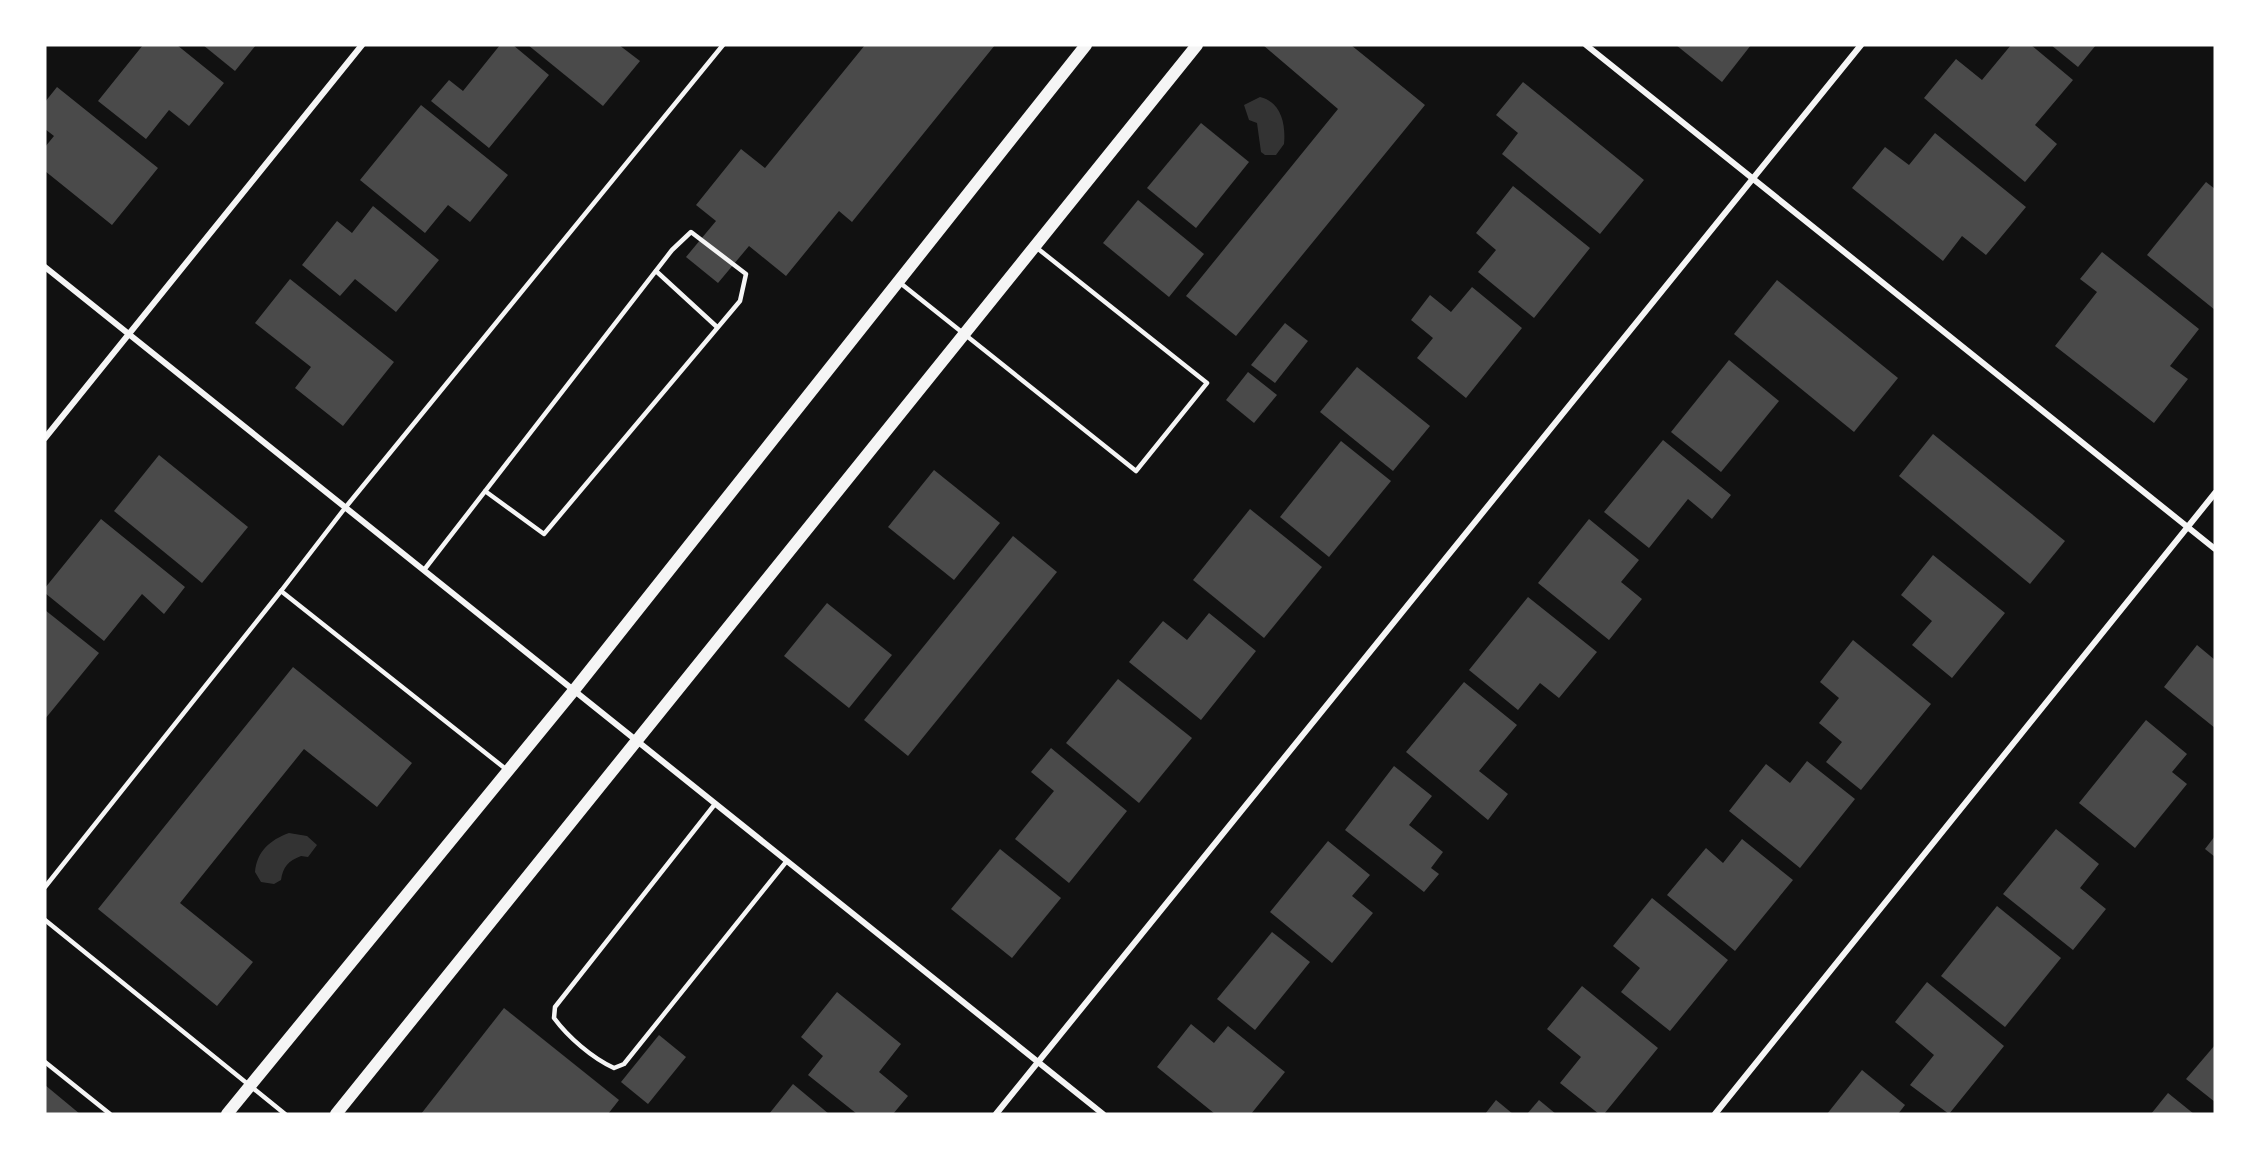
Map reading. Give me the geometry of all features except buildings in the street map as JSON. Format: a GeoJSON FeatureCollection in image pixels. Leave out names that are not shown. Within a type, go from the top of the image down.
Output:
{"type":"FeatureCollection","features":[{"type":"Feature","properties":{"kind":"main road"},"geometry":{"type":"LineString","coordinates":[[227,1114],[575,689],[1086,45]]}},
{"type":"Feature","properties":{"kind":"main road"},"geometry":{"type":"LineString","coordinates":[[336,1114],[1197,45]]}},
{"type":"Feature","properties":{"kind":"street"},"geometry":{"type":"LineString","coordinates":[[45,438],[362,45]]}},
{"type":"Feature","properties":{"kind":"street"},"geometry":{"type":"LineString","coordinates":[[1586,45],[1754,177],[2215,549]]}},
{"type":"Feature","properties":{"kind":"street"},"geometry":{"type":"LineString","coordinates":[[996,1114],[1861,45]]}},
{"type":"Feature","properties":{"kind":"street"},"geometry":{"type":"LineString","coordinates":[[45,267],[127,336],[575,689],[636,742],[1103,1114]]}},
{"type":"Feature","properties":{"kind":"street"},"geometry":{"type":"LineString","coordinates":[[1715,1114],[2215,493]]}},
{"type":"Feature","properties":{"kind":"lane"},"geometry":{"type":"LineString","coordinates":[[45,887],[345,508],[723,45]]}},
{"type":"Feature","properties":{"kind":"lane"},"geometry":{"type":"LineString","coordinates":[[424,570],[485,491],[656,271],[672,250],[691,232],[746,274],[740,301],[544,534],[485,491]]}},
{"type":"Feature","properties":{"kind":"lane"},"geometry":{"type":"LineString","coordinates":[[898,282],[1136,471],[1207,383],[1035,246]]}},
{"type":"Feature","properties":{"kind":"lane"},"geometry":{"type":"LineString","coordinates":[[656,271],[717,327]]}},
{"type":"Feature","properties":{"kind":"lane"},"geometry":{"type":"LineString","coordinates":[[281,591],[508,770]]}},
{"type":"Feature","properties":{"kind":"lane"},"geometry":{"type":"LineString","coordinates":[[714,804],[555,1007],[554,1018],[560,1027],[604,1064],[614,1068],[624,1064],[786,862]]}},
{"type":"Feature","properties":{"kind":"lane"},"geometry":{"type":"LineString","coordinates":[[45,920],[285,1114]]}},
{"type":"Feature","properties":{"kind":"lane"},"geometry":{"type":"LineString","coordinates":[[45,1062],[110,1114]]}},
{"type":"Feature","properties":{"kind":"shaded area"},"geometry":{"type":"Polygon","coordinates":[[[1260,97],[1273,104],[1283,122],[1284,144],[1276,155],[1265,155],[1261,152],[1257,123],[1249,120],[1244,105],[1260,97]]]}},
{"type":"Feature","properties":{"kind":"shaded area"},"geometry":{"type":"Polygon","coordinates":[[[289,833],[307,836],[317,845],[308,857],[301,856],[289,862],[283,871],[281,880],[274,884],[261,882],[255,872],[258,858],[270,843],[289,833]]]}}]}
